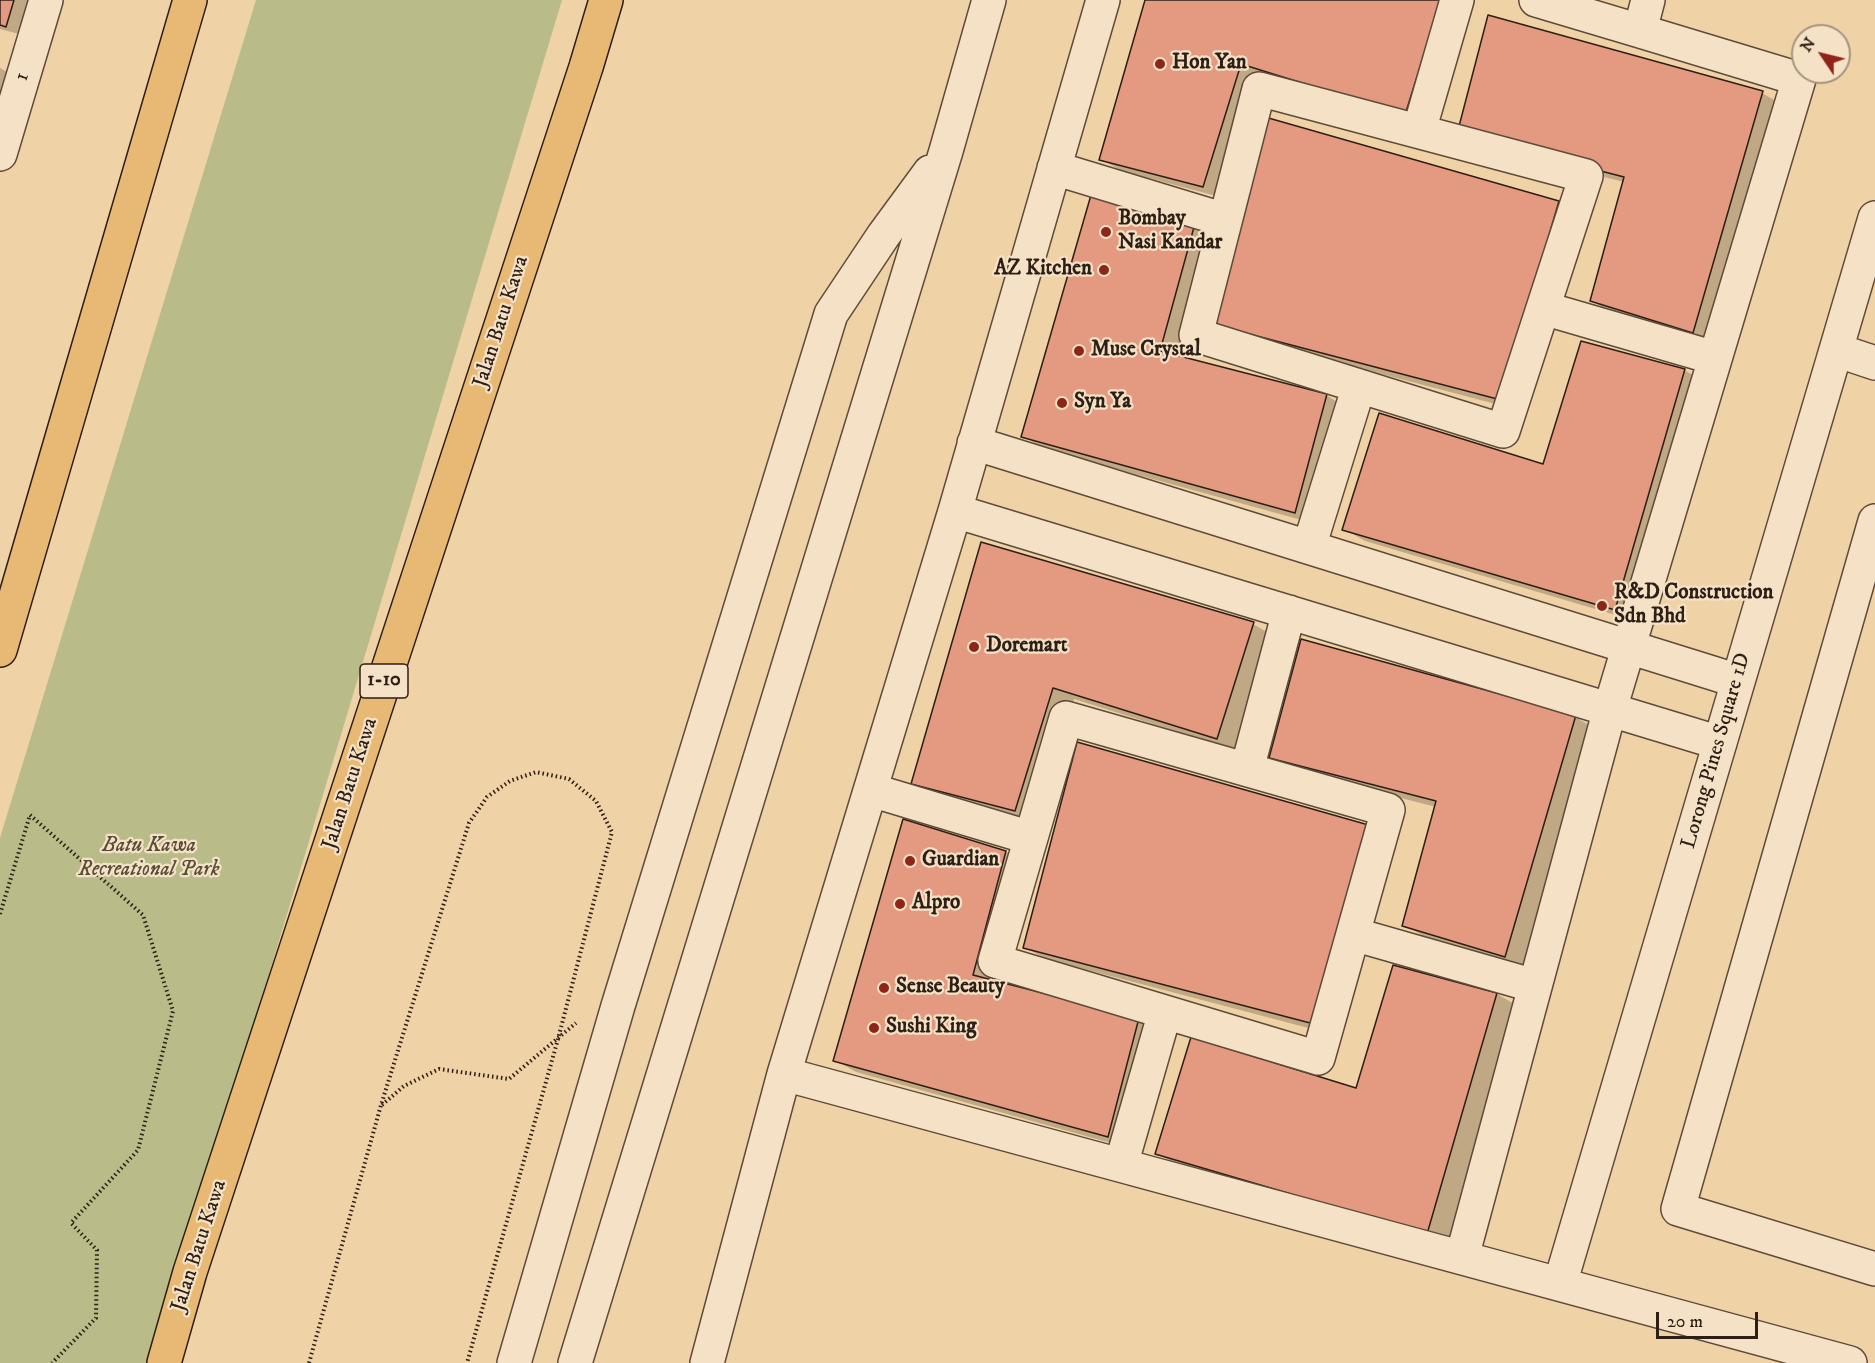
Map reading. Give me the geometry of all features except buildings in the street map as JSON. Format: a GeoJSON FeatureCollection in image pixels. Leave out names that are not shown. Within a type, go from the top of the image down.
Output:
{"type":"FeatureCollection","features":[{"type":"Feature","properties":{"kind":"highway"},"geometry":{"type":"LineString","coordinates":[[0,650],[190,0]]}},
{"type":"Feature","properties":{"kind":"highway","name":"Jalan Batu Kawa"},"geometry":{"type":"LineString","coordinates":[[164,1363],[190,1272],[586,67],[606,0]]}},
{"type":"Feature","properties":{"kind":"street","name":"1"},"geometry":{"type":"LineString","coordinates":[[0,154],[46,0]]}},
{"type":"Feature","properties":{"kind":"street"},"geometry":{"type":"LineString","coordinates":[[575,1363],[946,151],[989,0]]}},
{"type":"Feature","properties":{"kind":"street"},"geometry":{"type":"LineString","coordinates":[[707,1363],[784,1074],[955,510],[1103,0]]}},
{"type":"Feature","properties":{"kind":"street"},"geometry":{"type":"LineString","coordinates":[[1419,131],[1457,0]]}},
{"type":"Feature","properties":{"kind":"street"},"geometry":{"type":"LineString","coordinates":[[1462,1257],[1610,710],[1799,79],[1644,15],[1536,0]]}},
{"type":"Feature","properties":{"kind":"street"},"geometry":{"type":"LineString","coordinates":[[1259,89],[1586,176],[1503,431],[1196,335],[1225,220],[1259,89]]}},
{"type":"Feature","properties":{"kind":"street"},"geometry":{"type":"LineString","coordinates":[[514,1363],[618,1006],[831,314],[883,236],[946,151]]}},
{"type":"Feature","properties":{"kind":"street"},"geometry":{"type":"LineString","coordinates":[[1054,168],[1225,220]]}},
{"type":"Feature","properties":{"kind":"street","name":"Lorong Pines Square 1D"},"geometry":{"type":"LineString","coordinates":[[1560,1284],[1875,218]]}},
{"type":"Feature","properties":{"kind":"street"},"geometry":{"type":"LineString","coordinates":[[1543,308],[1715,358]]}},
{"type":"Feature","properties":{"kind":"street"},"geometry":{"type":"LineString","coordinates":[[1836,350],[1875,363]]}},
{"type":"Feature","properties":{"kind":"street"},"geometry":{"type":"LineString","coordinates":[[1309,547],[1359,386]]}},
{"type":"Feature","properties":{"kind":"street"},"geometry":{"type":"LineString","coordinates":[[974,443],[1738,681]]}},
{"type":"Feature","properties":{"kind":"street"},"geometry":{"type":"LineString","coordinates":[[955,510],[1720,743]]}},
{"type":"Feature","properties":{"kind":"street"},"geometry":{"type":"LineString","coordinates":[[1875,521],[1678,1209],[1875,1269]]}},
{"type":"Feature","properties":{"kind":"street"},"geometry":{"type":"LineString","coordinates":[[1247,769],[1289,612]]}},
{"type":"Feature","properties":{"kind":"street"},"geometry":{"type":"LineString","coordinates":[[1066,718],[1388,810],[1318,1058],[995,961],[1031,838],[1066,718]]}},
{"type":"Feature","properties":{"kind":"street"},"geometry":{"type":"LineString","coordinates":[[871,790],[1031,838]]}},
{"type":"Feature","properties":{"kind":"street"},"geometry":{"type":"LineString","coordinates":[[1353,934],[1535,986]]}},
{"type":"Feature","properties":{"kind":"street"},"geometry":{"type":"LineString","coordinates":[[1121,1165],[1165,1011]]}},
{"type":"Feature","properties":{"kind":"street"},"geometry":{"type":"LineString","coordinates":[[784,1074],[1850,1363]]}},
{"type":"Feature","properties":{"kind":"path"},"geometry":{"type":"LineString","coordinates":[[309,1363],[381,1105],[469,823],[487,797],[510,781],[536,772],[569,778],[596,801],[612,832],[558,1039],[467,1363]]}},
{"type":"Feature","properties":{"kind":"path"},"geometry":{"type":"LineString","coordinates":[[0,914],[30,815],[143,915],[173,1011],[138,1150],[70,1223],[97,1250],[96,1318],[52,1363]]}},
{"type":"Feature","properties":{"kind":"path"},"geometry":{"type":"LineString","coordinates":[[381,1105],[404,1086],[439,1069],[508,1079],[587,1014],[618,1006]]}},
{"type":"Feature","properties":{"kind":"green space","name":"Batu Kawa Recreational Park"},"geometry":{"type":"Polygon","coordinates":[[[256,0],[562,0],[152,1363],[0,1363],[0,838],[256,0]]]}},
{"type":"Feature","properties":{"kind":"place","name":"Hon Yan"},"geometry":{"type":"Point","coordinates":[1160,64]}},
{"type":"Feature","properties":{"kind":"place","name":"Bombay Nasi Kandar"},"geometry":{"type":"Point","coordinates":[1106,232]}},
{"type":"Feature","properties":{"kind":"place","name":"AZ Kitchen"},"geometry":{"type":"Point","coordinates":[1104,270]}},
{"type":"Feature","properties":{"kind":"place","name":"Muse Crystal"},"geometry":{"type":"Point","coordinates":[1079,351]}},
{"type":"Feature","properties":{"kind":"place","name":"Syn Ya"},"geometry":{"type":"Point","coordinates":[1062,403]}},
{"type":"Feature","properties":{"kind":"place","name":"R&D Construction Sdn Bhd"},"geometry":{"type":"Point","coordinates":[1602,606]}},
{"type":"Feature","properties":{"kind":"place","name":"Doremart"},"geometry":{"type":"Point","coordinates":[974,647]}},
{"type":"Feature","properties":{"kind":"place","name":"Guardian"},"geometry":{"type":"Point","coordinates":[910,861]}},
{"type":"Feature","properties":{"kind":"place","name":"Alpro"},"geometry":{"type":"Point","coordinates":[900,904]}},
{"type":"Feature","properties":{"kind":"place","name":"Sense Beauty"},"geometry":{"type":"Point","coordinates":[884,988]}},
{"type":"Feature","properties":{"kind":"place","name":"Sushi King"},"geometry":{"type":"Point","coordinates":[874,1028]}}]}
